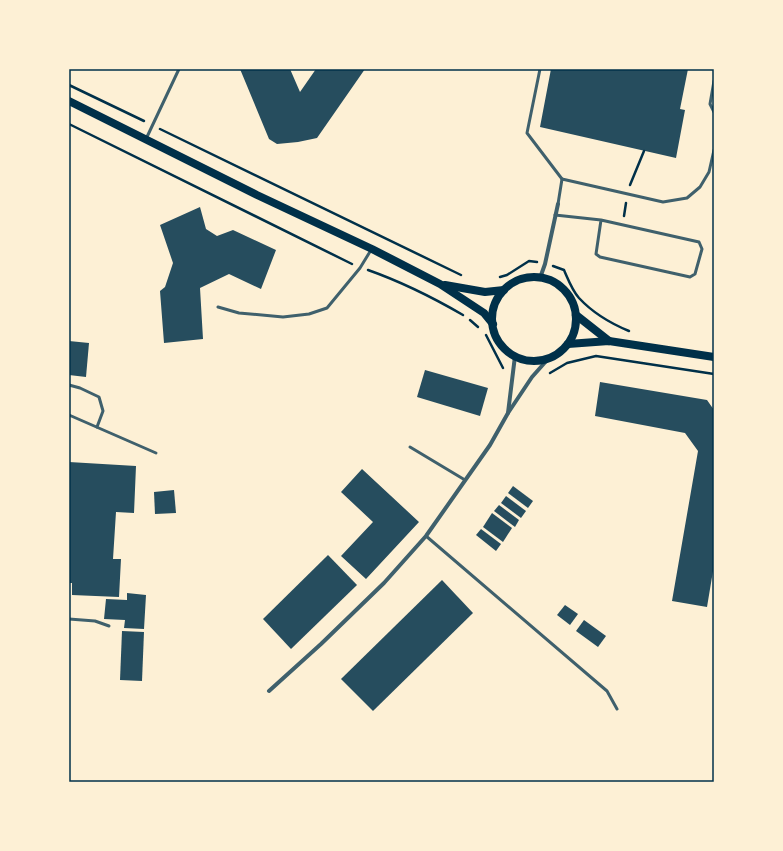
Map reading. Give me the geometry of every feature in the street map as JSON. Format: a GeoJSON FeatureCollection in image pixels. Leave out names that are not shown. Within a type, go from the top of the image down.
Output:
{"type":"FeatureCollection","features":[{"type":"Feature","properties":{"kind":"main road"},"geometry":{"type":"LineString","coordinates":[[69,101],[257,195],[372,249],[440,284],[484,313],[493,324]]}},
{"type":"Feature","properties":{"kind":"main road"},"geometry":{"type":"LineString","coordinates":[[526,278],[540,278],[557,284],[566,292],[572,302],[576,314],[573,335],[568,344],[556,355],[548,359],[537,361],[526,360],[515,356],[501,345],[497,338],[493,324],[493,311],[497,299],[504,290],[517,281],[526,278]]}},
{"type":"Feature","properties":{"kind":"main road"},"geometry":{"type":"LineString","coordinates":[[440,284],[485,292],[504,290]]}},
{"type":"Feature","properties":{"kind":"main road"},"geometry":{"type":"LineString","coordinates":[[576,314],[609,341]]}},
{"type":"Feature","properties":{"kind":"main road"},"geometry":{"type":"LineString","coordinates":[[568,344],[609,341],[714,357]]}},
{"type":"Feature","properties":{"kind":"street"},"geometry":{"type":"LineString","coordinates":[[540,278],[545,264],[558,204]]}},
{"type":"Feature","properties":{"kind":"street"},"geometry":{"type":"LineString","coordinates":[[508,413],[515,356]]}},
{"type":"Feature","properties":{"kind":"street"},"geometry":{"type":"LineString","coordinates":[[269,691],[321,644],[384,583],[426,536],[490,445],[508,413],[532,377],[548,359]]}},
{"type":"Feature","properties":{"kind":"lane"},"geometry":{"type":"LineString","coordinates":[[146,139],[179,69]]}},
{"type":"Feature","properties":{"kind":"lane"},"geometry":{"type":"LineString","coordinates":[[540,69],[527,133],[562,179],[664,202],[688,198],[700,187],[708,172],[714,150]]}},
{"type":"Feature","properties":{"kind":"lane"},"geometry":{"type":"LineString","coordinates":[[714,81],[710,104],[714,112]]}},
{"type":"Feature","properties":{"kind":"lane"},"geometry":{"type":"LineString","coordinates":[[558,204],[562,179]]}},
{"type":"Feature","properties":{"kind":"lane"},"geometry":{"type":"LineString","coordinates":[[555,215],[601,220],[699,242],[702,249],[695,274],[690,276],[600,257],[596,254],[601,220]]}},
{"type":"Feature","properties":{"kind":"lane"},"geometry":{"type":"LineString","coordinates":[[218,307],[239,314],[283,316],[309,314],[327,308],[360,268],[372,249]]}},
{"type":"Feature","properties":{"kind":"lane"},"geometry":{"type":"LineString","coordinates":[[69,385],[80,388],[99,397],[103,411],[97,427]]}},
{"type":"Feature","properties":{"kind":"lane"},"geometry":{"type":"LineString","coordinates":[[69,415],[156,453]]}},
{"type":"Feature","properties":{"kind":"lane"},"geometry":{"type":"LineString","coordinates":[[410,447],[465,480]]}},
{"type":"Feature","properties":{"kind":"lane"},"geometry":{"type":"LineString","coordinates":[[426,536],[607,691],[617,709]]}},
{"type":"Feature","properties":{"kind":"lane"},"geometry":{"type":"LineString","coordinates":[[69,619],[95,621],[109,626]]}},
{"type":"Feature","properties":{"kind":"path"},"geometry":{"type":"LineString","coordinates":[[69,86],[462,275]]}},
{"type":"Feature","properties":{"kind":"path"},"geometry":{"type":"LineString","coordinates":[[545,264],[564,270],[574,291],[580,298],[594,310],[619,326],[632,332]]}},
{"type":"Feature","properties":{"kind":"path"},"geometry":{"type":"LineString","coordinates":[[470,320],[488,336],[505,371]]}},
{"type":"Feature","properties":{"kind":"path"},"geometry":{"type":"LineString","coordinates":[[548,374],[567,362],[596,356],[714,374]]}},
{"type":"Feature","properties":{"kind":"building"},"geometry":{"type":"Polygon","coordinates":[[[240,69],[290,69],[300,92],[316,69],[365,69],[317,138],[277,144],[269,139],[240,69]]]}},
{"type":"Feature","properties":{"kind":"building"},"geometry":{"type":"Polygon","coordinates":[[[551,69],[688,69],[680,109],[685,110],[676,158],[540,127],[551,69]]]}},
{"type":"Feature","properties":{"kind":"building"},"geometry":{"type":"Polygon","coordinates":[[[200,207],[206,229],[217,236],[233,230],[276,250],[261,289],[229,274],[200,288],[203,339],[164,343],[160,291],[165,287],[173,263],[160,225],[200,207]]]}},
{"type":"Feature","properties":{"kind":"building"},"geometry":{"type":"Polygon","coordinates":[[[69,341],[89,343],[86,377],[69,375],[69,341]]]}},
{"type":"Feature","properties":{"kind":"building"},"geometry":{"type":"Polygon","coordinates":[[[425,370],[488,388],[480,416],[417,397],[425,370]]]}},
{"type":"Feature","properties":{"kind":"building"},"geometry":{"type":"Polygon","coordinates":[[[600,382],[707,400],[714,410],[714,565],[707,607],[672,601],[698,451],[685,433],[595,416],[600,382]]]}},
{"type":"Feature","properties":{"kind":"building"},"geometry":{"type":"Polygon","coordinates":[[[69,462],[136,466],[134,513],[116,512],[113,559],[121,559],[119,597],[72,595],[72,583],[69,583],[69,462]]]}},
{"type":"Feature","properties":{"kind":"building"},"geometry":{"type":"Polygon","coordinates":[[[362,469],[419,522],[366,579],[341,556],[373,522],[341,492],[362,469]]]}},
{"type":"Feature","properties":{"kind":"building"},"geometry":{"type":"Polygon","coordinates":[[[513,486],[533,501],[528,508],[508,493],[513,486]]]}},
{"type":"Feature","properties":{"kind":"building"},"geometry":{"type":"Polygon","coordinates":[[[174,490],[176,513],[155,514],[154,492],[174,490]]]}},
{"type":"Feature","properties":{"kind":"building"},"geometry":{"type":"Polygon","coordinates":[[[506,496],[526,511],[521,518],[501,503],[506,496]]]}},
{"type":"Feature","properties":{"kind":"building"},"geometry":{"type":"Polygon","coordinates":[[[499,505],[519,520],[515,527],[494,511],[499,505]]]}},
{"type":"Feature","properties":{"kind":"building"},"geometry":{"type":"Polygon","coordinates":[[[492,513],[512,528],[503,542],[483,527],[492,513]]]}},
{"type":"Feature","properties":{"kind":"building"},"geometry":{"type":"Polygon","coordinates":[[[481,529],[501,544],[496,551],[476,535],[481,529]]]}},
{"type":"Feature","properties":{"kind":"building"},"geometry":{"type":"Polygon","coordinates":[[[328,555],[357,585],[291,649],[263,619],[328,555]]]}},
{"type":"Feature","properties":{"kind":"building"},"geometry":{"type":"Polygon","coordinates":[[[442,580],[473,613],[373,711],[341,679],[442,580]]]}},
{"type":"Feature","properties":{"kind":"building"},"geometry":{"type":"Polygon","coordinates":[[[127,593],[146,595],[144,629],[124,628],[125,620],[104,619],[106,599],[127,600],[127,593]]]}},
{"type":"Feature","properties":{"kind":"building"},"geometry":{"type":"Polygon","coordinates":[[[565,605],[578,614],[570,625],[557,615],[565,605]]]}},
{"type":"Feature","properties":{"kind":"building"},"geometry":{"type":"Polygon","coordinates":[[[584,620],[606,636],[598,647],[576,631],[584,620]]]}},
{"type":"Feature","properties":{"kind":"building"},"geometry":{"type":"Polygon","coordinates":[[[122,631],[144,632],[142,681],[120,680],[122,631]]]}}]}
